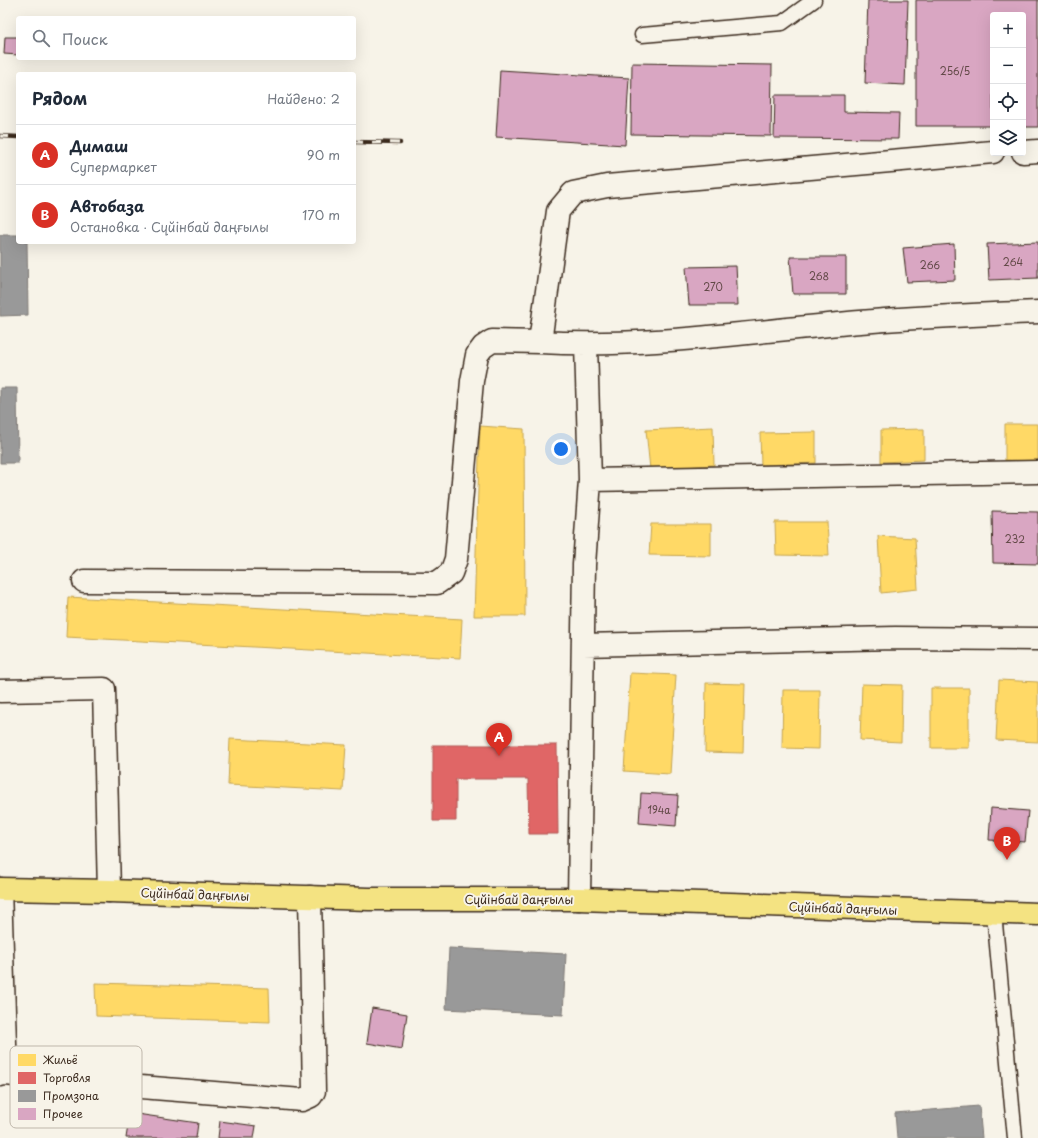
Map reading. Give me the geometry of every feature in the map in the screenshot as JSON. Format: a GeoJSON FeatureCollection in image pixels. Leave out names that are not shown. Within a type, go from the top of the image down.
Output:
{"type":"FeatureCollection","features":[{"type":"Feature","properties":{"kind":"main road","name":"Сүйінбай даңғылы"},"geometry":{"type":"LineString","coordinates":[[0,889],[310,898],[579,899],[1038,914]]}},
{"type":"Feature","properties":{"kind":"street"},"geometry":{"type":"LineString","coordinates":[[1026,152],[1038,151]]}},
{"type":"Feature","properties":{"kind":"street"},"geometry":{"type":"LineString","coordinates":[[540,342],[558,211],[574,193],[620,185],[990,152]]}},
{"type":"Feature","properties":{"kind":"street"},"geometry":{"type":"LineString","coordinates":[[84,581],[436,583],[451,573],[456,559],[472,381],[477,355],[483,347],[492,341],[586,345],[659,341],[878,320],[1038,312]]}},
{"type":"Feature","properties":{"kind":"street"},"geometry":{"type":"LineString","coordinates":[[579,899],[584,565],[590,480],[586,345]]}},
{"type":"Feature","properties":{"kind":"street"},"geometry":{"type":"LineString","coordinates":[[590,480],[1038,472]]}},
{"type":"Feature","properties":{"kind":"street"},"geometry":{"type":"LineString","coordinates":[[583,645],[887,638],[1038,639]]}},
{"type":"Feature","properties":{"kind":"street"},"geometry":{"type":"LineString","coordinates":[[0,691],[104,689],[109,891]]}},
{"type":"Feature","properties":{"kind":"street"},"geometry":{"type":"LineString","coordinates":[[0,889],[3,1074]]}},
{"type":"Feature","properties":{"kind":"street"},"geometry":{"type":"LineString","coordinates":[[142,1087],[302,1100],[311,1096],[314,1091],[310,898]]}},
{"type":"Feature","properties":{"kind":"lane"},"geometry":{"type":"LineString","coordinates":[[642,35],[782,23],[814,0]]}},
{"type":"Feature","properties":{"kind":"lane"},"geometry":{"type":"LineString","coordinates":[[994,913],[1015,1138]]}},
{"type":"Feature","properties":{"kind":"building: Жильё"},"geometry":{"type":"Polygon","coordinates":[[[1005,424],[1038,424],[1038,461],[1005,460],[1005,424]]]}},
{"type":"Feature","properties":{"kind":"building: Жильё"},"geometry":{"type":"Polygon","coordinates":[[[480,426],[524,429],[525,616],[474,616],[480,426]]]}},
{"type":"Feature","properties":{"kind":"building: Жильё"},"geometry":{"type":"Polygon","coordinates":[[[713,427],[714,465],[650,469],[646,430],[713,427]]]}},
{"type":"Feature","properties":{"kind":"building: Жильё"},"geometry":{"type":"Polygon","coordinates":[[[924,429],[924,460],[881,462],[881,430],[924,429]]]}},
{"type":"Feature","properties":{"kind":"building: Жильё"},"geometry":{"type":"Polygon","coordinates":[[[816,432],[816,463],[761,465],[760,433],[816,432]]]}},
{"type":"Feature","properties":{"kind":"building: Жильё"},"geometry":{"type":"Polygon","coordinates":[[[775,522],[827,522],[829,556],[776,555],[775,522]]]}},
{"type":"Feature","properties":{"kind":"building: Жильё"},"geometry":{"type":"Polygon","coordinates":[[[651,524],[711,524],[711,556],[649,555],[651,524]]]}},
{"type":"Feature","properties":{"kind":"building: Жильё"},"geometry":{"type":"Polygon","coordinates":[[[878,536],[915,538],[918,589],[881,593],[878,536]]]}},
{"type":"Feature","properties":{"kind":"building: Жильё"},"geometry":{"type":"Polygon","coordinates":[[[68,597],[462,619],[460,658],[66,637],[68,597]]]}},
{"type":"Feature","properties":{"kind":"building: Жильё"},"geometry":{"type":"Polygon","coordinates":[[[630,673],[676,675],[670,774],[624,771],[630,673]]]}},
{"type":"Feature","properties":{"kind":"building: Жильё"},"geometry":{"type":"Polygon","coordinates":[[[999,680],[1038,682],[1038,742],[996,740],[999,680]]]}},
{"type":"Feature","properties":{"kind":"building: Жильё"},"geometry":{"type":"Polygon","coordinates":[[[706,683],[745,684],[743,753],[705,752],[706,683]]]}},
{"type":"Feature","properties":{"kind":"building: Жильё"},"geometry":{"type":"Polygon","coordinates":[[[862,684],[902,685],[901,742],[860,740],[862,684]]]}},
{"type":"Feature","properties":{"kind":"building: Жильё"},"geometry":{"type":"Polygon","coordinates":[[[931,688],[969,688],[969,748],[931,748],[931,688]]]}},
{"type":"Feature","properties":{"kind":"building: Жильё"},"geometry":{"type":"Polygon","coordinates":[[[783,690],[820,690],[819,749],[782,748],[783,690]]]}},
{"type":"Feature","properties":{"kind":"building: Жильё"},"geometry":{"type":"Polygon","coordinates":[[[230,739],[346,745],[343,791],[228,785],[230,739]]]}},
{"type":"Feature","properties":{"kind":"building: Жильё"},"geometry":{"type":"Polygon","coordinates":[[[95,983],[269,988],[270,1022],[96,1016],[95,983]]]}},
{"type":"Feature","properties":{"kind":"building: Торговля"},"geometry":{"type":"Polygon","coordinates":[[[433,745],[557,745],[558,834],[529,834],[528,779],[456,779],[456,821],[433,821],[433,745]]]}},
{"type":"Feature","properties":{"kind":"building: Промзона"},"geometry":{"type":"Polygon","coordinates":[[[0,235],[16,235],[16,244],[27,244],[28,315],[0,316],[0,235]]]}},
{"type":"Feature","properties":{"kind":"building: Промзона"},"geometry":{"type":"Polygon","coordinates":[[[0,388],[17,388],[18,463],[0,463],[0,388]]]}},
{"type":"Feature","properties":{"kind":"building: Промзона"},"geometry":{"type":"Polygon","coordinates":[[[449,948],[566,954],[563,1015],[446,1009],[449,948]]]}},
{"type":"Feature","properties":{"kind":"building: Промзона"},"geometry":{"type":"Polygon","coordinates":[[[979,1106],[982,1138],[897,1138],[895,1113],[979,1106]]]}},
{"type":"Feature","properties":{"kind":"building: Прочее"},"geometry":{"type":"Polygon","coordinates":[[[868,0],[908,0],[905,85],[865,83],[868,0]]]}},
{"type":"Feature","properties":{"kind":"building: Прочее"},"geometry":{"type":"Polygon","coordinates":[[[916,0],[1038,0],[1038,127],[1026,127],[1026,12],[990,12],[990,126],[916,126],[916,0]]]}},
{"type":"Feature","properties":{"kind":"building: Прочее"},"geometry":{"type":"Polygon","coordinates":[[[5,37],[16,37],[16,55],[4,54],[5,37]]]}},
{"type":"Feature","properties":{"kind":"building: Прочее"},"geometry":{"type":"Polygon","coordinates":[[[632,63],[772,65],[771,136],[631,134],[632,63]]]}},
{"type":"Feature","properties":{"kind":"building: Прочее"},"geometry":{"type":"Polygon","coordinates":[[[500,70],[629,78],[625,145],[496,137],[500,70]]]}},
{"type":"Feature","properties":{"kind":"building: Прочее"},"geometry":{"type":"Polygon","coordinates":[[[775,95],[844,95],[844,112],[899,113],[898,139],[774,138],[775,95]]]}},
{"type":"Feature","properties":{"kind":"building: Прочее"},"geometry":{"type":"Polygon","coordinates":[[[1038,242],[1038,278],[989,280],[987,244],[1038,242]]]}},
{"type":"Feature","properties":{"kind":"building: Прочее"},"geometry":{"type":"Polygon","coordinates":[[[954,244],[955,280],[907,282],[903,248],[954,244]]]}},
{"type":"Feature","properties":{"kind":"building: Прочее"},"geometry":{"type":"Polygon","coordinates":[[[790,257],[846,257],[846,294],[793,294],[790,257]]]}},
{"type":"Feature","properties":{"kind":"building: Прочее"},"geometry":{"type":"Polygon","coordinates":[[[736,266],[738,305],[689,305],[686,267],[736,266]]]}},
{"type":"Feature","properties":{"kind":"building: Прочее"},"geometry":{"type":"Polygon","coordinates":[[[992,511],[1038,512],[1038,564],[993,563],[992,511]]]}},
{"type":"Feature","properties":{"kind":"building: Прочее"},"geometry":{"type":"Polygon","coordinates":[[[641,793],[678,795],[676,826],[639,823],[641,793]]]}},
{"type":"Feature","properties":{"kind":"building: Прочее"},"geometry":{"type":"Polygon","coordinates":[[[991,808],[1028,811],[1025,842],[989,840],[991,808]]]}},
{"type":"Feature","properties":{"kind":"building: Прочее"},"geometry":{"type":"Polygon","coordinates":[[[372,1008],[407,1014],[402,1049],[367,1043],[372,1008]]]}},
{"type":"Feature","properties":{"kind":"building: Прочее"},"geometry":{"type":"Polygon","coordinates":[[[142,1115],[198,1123],[196,1138],[126,1138],[128,1128],[142,1128],[142,1115]]]}},
{"type":"Feature","properties":{"kind":"building: Прочее"},"geometry":{"type":"Polygon","coordinates":[[[220,1121],[256,1126],[254,1138],[218,1138],[220,1121]]]}},
{"type":"Feature","properties":{"kind":"railway"},"geometry":{"type":"LineString","coordinates":[[0,136],[16,137]]}},
{"type":"Feature","properties":{"kind":"railway"},"geometry":{"type":"LineString","coordinates":[[356,142],[400,143]]}},
{"type":"Feature","properties":{"kind":"place","name":"Димаш"},"geometry":{"type":"Point","coordinates":[499,756]}},
{"type":"Feature","properties":{"kind":"place","name":"Автобаза"},"geometry":{"type":"Point","coordinates":[1007,860]}}]}
